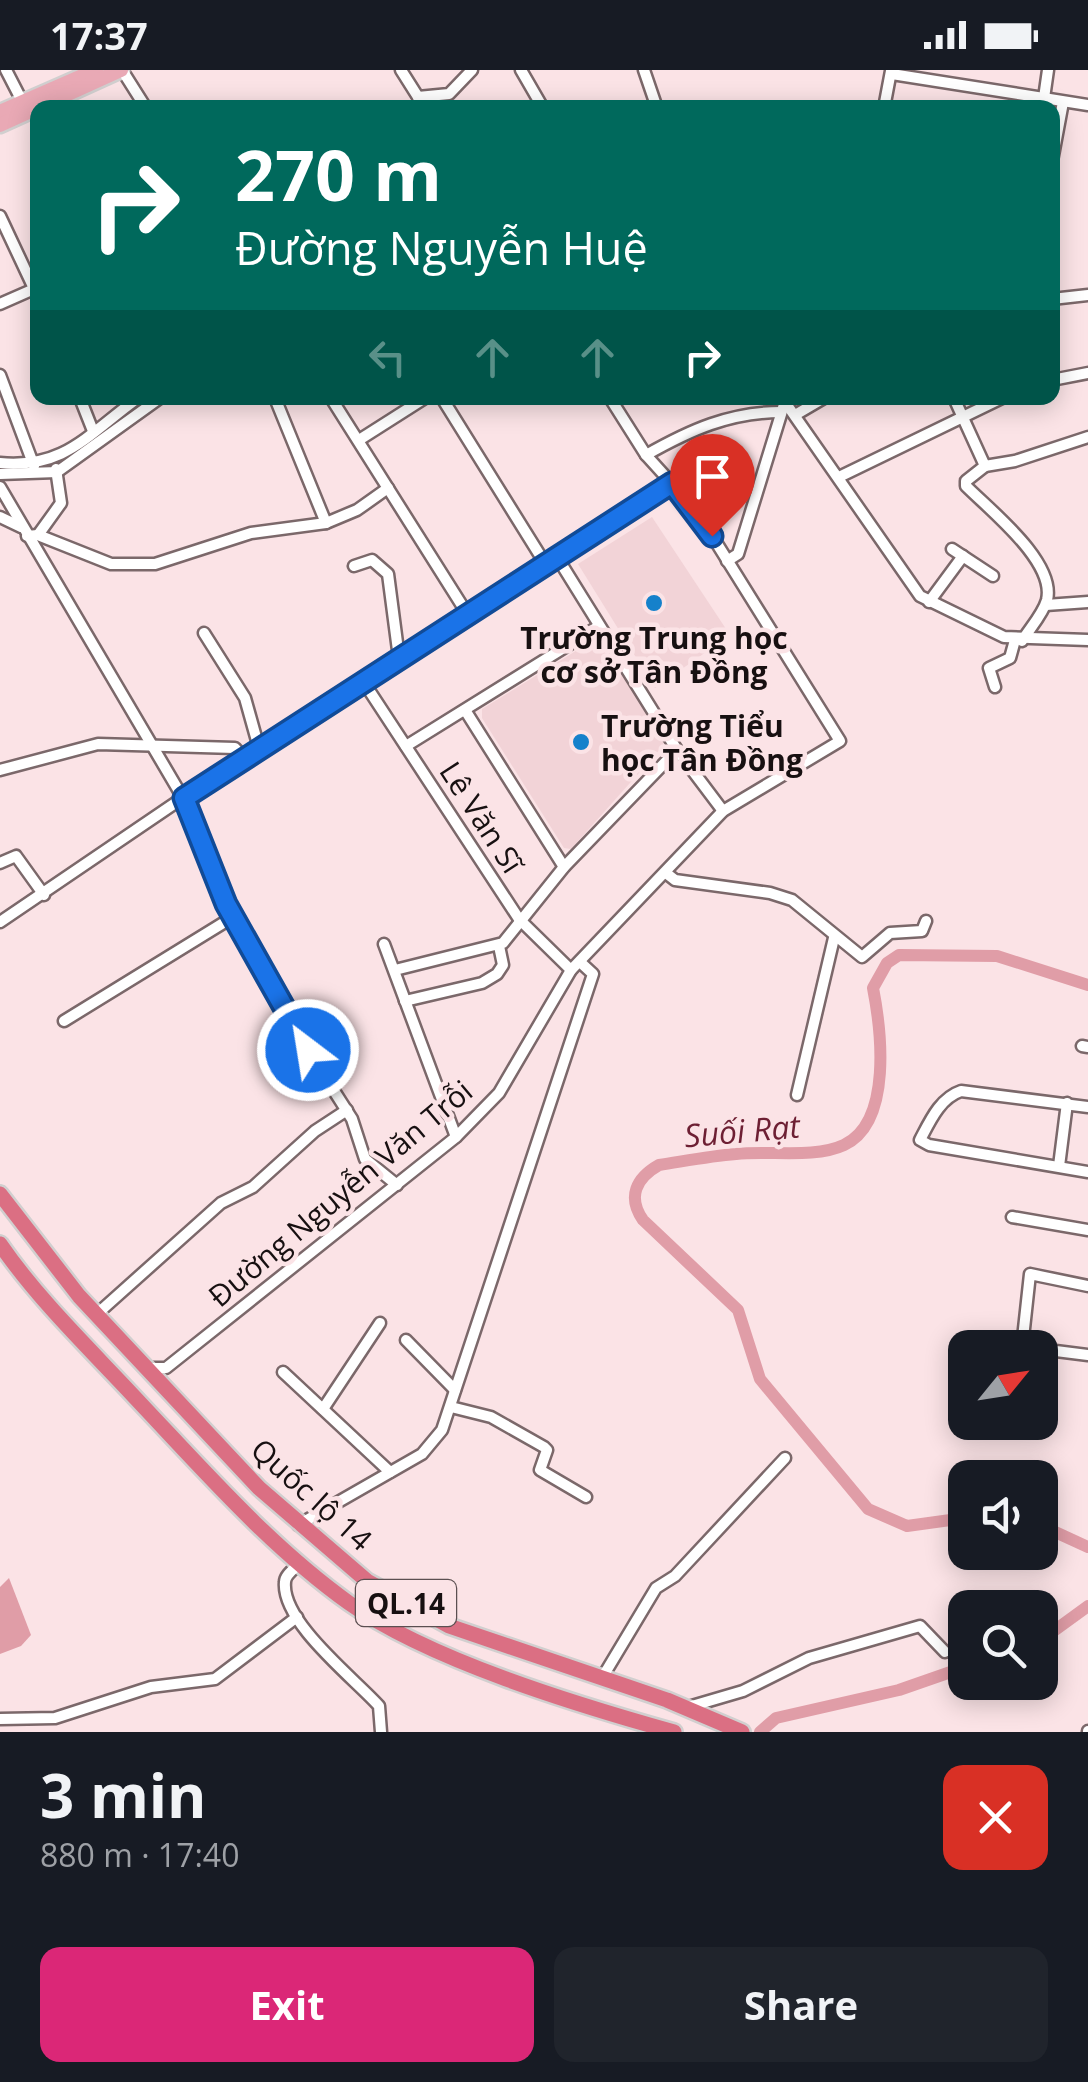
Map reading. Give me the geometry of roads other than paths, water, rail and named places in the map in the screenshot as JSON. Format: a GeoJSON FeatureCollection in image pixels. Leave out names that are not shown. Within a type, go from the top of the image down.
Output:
{"type":"FeatureCollection","features":[{"type":"Feature","properties":{"kind":"highway","name":"Quốc lộ 14"},"geometry":{"type":"LineString","coordinates":[[0,1194],[28,1234],[147,1368],[298,1525],[367,1582],[449,1626],[602,1678],[738,1731]]}},
{"type":"Feature","properties":{"kind":"highway","name":"Quốc lộ 14"},"geometry":{"type":"LineString","coordinates":[[0,1244],[239,1508],[352,1606],[438,1652],[674,1732]]}},
{"type":"Feature","properties":{"kind":"highway"},"geometry":{"type":"LineString","coordinates":[[126,1387],[147,1368]]}},
{"type":"Feature","properties":{"kind":"highway"},"geometry":{"type":"LineString","coordinates":[[352,1606],[367,1582]]}},
{"type":"Feature","properties":{"kind":"main road"},"geometry":{"type":"LineString","coordinates":[[0,112],[96,70]]}},
{"type":"Feature","properties":{"kind":"main road"},"geometry":{"type":"LineString","coordinates":[[60,100],[121,70]]}},
{"type":"Feature","properties":{"kind":"main road"},"geometry":{"type":"LineString","coordinates":[[0,126],[30,113]]}},
{"type":"Feature","properties":{"kind":"street"},"geometry":{"type":"LineString","coordinates":[[6,70],[22,102]]}},
{"type":"Feature","properties":{"kind":"street"},"geometry":{"type":"LineString","coordinates":[[121,70],[141,100]]}},
{"type":"Feature","properties":{"kind":"street"},"geometry":{"type":"LineString","coordinates":[[401,70],[420,100]]}},
{"type":"Feature","properties":{"kind":"street"},"geometry":{"type":"LineString","coordinates":[[428,100],[449,94],[472,70]]}},
{"type":"Feature","properties":{"kind":"street"},"geometry":{"type":"LineString","coordinates":[[521,70],[539,100]]}},
{"type":"Feature","properties":{"kind":"street"},"geometry":{"type":"LineString","coordinates":[[644,70],[654,100]]}},
{"type":"Feature","properties":{"kind":"street"},"geometry":{"type":"LineString","coordinates":[[1038,100],[1048,70]]}},
{"type":"Feature","properties":{"kind":"street"},"geometry":{"type":"LineString","coordinates":[[886,100],[892,72],[1034,100]]}},
{"type":"Feature","properties":{"kind":"street"},"geometry":{"type":"LineString","coordinates":[[1060,102],[1088,105]]}},
{"type":"Feature","properties":{"kind":"street"},"geometry":{"type":"LineString","coordinates":[[1060,118],[1063,102]]}},
{"type":"Feature","properties":{"kind":"street"},"geometry":{"type":"LineString","coordinates":[[0,216],[30,280]]}},
{"type":"Feature","properties":{"kind":"street"},"geometry":{"type":"LineString","coordinates":[[0,304],[30,295]]}},
{"type":"Feature","properties":{"kind":"street"},"geometry":{"type":"LineString","coordinates":[[1060,297],[1088,295]]}},
{"type":"Feature","properties":{"kind":"street"},"geometry":{"type":"LineString","coordinates":[[1060,378],[1088,373]]}},
{"type":"Feature","properties":{"kind":"street"},"geometry":{"type":"LineString","coordinates":[[0,374],[34,466]]}},
{"type":"Feature","properties":{"kind":"street"},"geometry":{"type":"LineString","coordinates":[[83,405],[93,430]]}},
{"type":"Feature","properties":{"kind":"street"},"geometry":{"type":"LineString","coordinates":[[0,464],[55,466],[93,430],[128,405]]}},
{"type":"Feature","properties":{"kind":"street"},"geometry":{"type":"LineString","coordinates":[[0,474],[55,466],[149,405]]}},
{"type":"Feature","properties":{"kind":"street"},"geometry":{"type":"LineString","coordinates":[[278,405],[326,523]]}},
{"type":"Feature","properties":{"kind":"street"},"geometry":{"type":"LineString","coordinates":[[336,405],[468,615]]}},
{"type":"Feature","properties":{"kind":"street"},"geometry":{"type":"LineString","coordinates":[[359,440],[414,405]]}},
{"type":"Feature","properties":{"kind":"street"},"geometry":{"type":"LineString","coordinates":[[446,405],[546,564]]}},
{"type":"Feature","properties":{"kind":"street"},"geometry":{"type":"LineString","coordinates":[[614,405],[646,455],[696,510],[727,561],[738,554],[784,405]]}},
{"type":"Feature","properties":{"kind":"street"},"geometry":{"type":"LineString","coordinates":[[646,455],[706,425],[780,405]]}},
{"type":"Feature","properties":{"kind":"street"},"geometry":{"type":"LineString","coordinates":[[785,405],[929,602],[1019,641],[1088,640]]}},
{"type":"Feature","properties":{"kind":"street"},"geometry":{"type":"LineString","coordinates":[[795,415],[812,405]]}},
{"type":"Feature","properties":{"kind":"street"},"geometry":{"type":"LineString","coordinates":[[958,405],[985,466]]}},
{"type":"Feature","properties":{"kind":"street"},"geometry":{"type":"LineString","coordinates":[[839,477],[987,405]]}},
{"type":"Feature","properties":{"kind":"street"},"geometry":{"type":"LineString","coordinates":[[994,686],[989,668],[1010,658],[1046,605],[1048,590],[1038,561],[966,486],[966,481],[985,466],[1015,461],[1088,437]]}},
{"type":"Feature","properties":{"kind":"street"},"geometry":{"type":"LineString","coordinates":[[29,533],[60,503],[55,466]]}},
{"type":"Feature","properties":{"kind":"street"},"geometry":{"type":"LineString","coordinates":[[0,922],[244,757],[672,483]]}},
{"type":"Feature","properties":{"kind":"street"},"geometry":{"type":"LineString","coordinates":[[0,486],[184,798],[233,916],[292,1025],[347,1110],[365,1158],[397,1184]]}},
{"type":"Feature","properties":{"kind":"street"},"geometry":{"type":"LineString","coordinates":[[0,517],[29,533],[130,566],[165,562],[252,533],[326,523],[357,510],[388,488]]}},
{"type":"Feature","properties":{"kind":"street"},"geometry":{"type":"LineString","coordinates":[[952,549],[994,576]]}},
{"type":"Feature","properties":{"kind":"street"},"geometry":{"type":"LineString","coordinates":[[929,602],[963,556]]}},
{"type":"Feature","properties":{"kind":"street"},"geometry":{"type":"LineString","coordinates":[[557,558],[677,750],[723,810]]}},
{"type":"Feature","properties":{"kind":"street"},"geometry":{"type":"LineString","coordinates":[[354,566],[372,560],[388,574],[399,658]]}},
{"type":"Feature","properties":{"kind":"street","name":"Đường Nguyễn Văn Trỗi"},"geometry":{"type":"LineString","coordinates":[[147,1368],[166,1368],[456,1137],[498,1093],[576,966],[723,810],[840,741],[727,561]]}},
{"type":"Feature","properties":{"kind":"street"},"geometry":{"type":"LineString","coordinates":[[1046,605],[1088,602]]}},
{"type":"Feature","properties":{"kind":"street"},"geometry":{"type":"LineString","coordinates":[[406,746],[599,626]]}},
{"type":"Feature","properties":{"kind":"street"},"geometry":{"type":"LineString","coordinates":[[204,633],[245,698],[259,748]]}},
{"type":"Feature","properties":{"kind":"street","name":"Lê Văn Sĩ"},"geometry":{"type":"LineString","coordinates":[[364,682],[519,920],[576,966]]}},
{"type":"Feature","properties":{"kind":"street"},"geometry":{"type":"LineString","coordinates":[[465,710],[564,867]]}},
{"type":"Feature","properties":{"kind":"street"},"geometry":{"type":"LineString","coordinates":[[0,770],[98,744],[234,748],[244,757]]}},
{"type":"Feature","properties":{"kind":"street"},"geometry":{"type":"LineString","coordinates":[[394,970],[499,946],[564,867],[677,750]]}},
{"type":"Feature","properties":{"kind":"street"},"geometry":{"type":"LineString","coordinates":[[0,864],[16,856],[44,895]]}},
{"type":"Feature","properties":{"kind":"street"},"geometry":{"type":"LineString","coordinates":[[666,872],[675,880],[770,892],[792,900],[862,957],[890,933],[922,932],[926,922]]}},
{"type":"Feature","properties":{"kind":"street"},"geometry":{"type":"LineString","coordinates":[[64,1021],[233,916]]}},
{"type":"Feature","properties":{"kind":"street"},"geometry":{"type":"LineString","coordinates":[[797,1095],[834,938]]}},
{"type":"Feature","properties":{"kind":"street"},"geometry":{"type":"LineString","coordinates":[[384,944],[456,1137]]}},
{"type":"Feature","properties":{"kind":"street"},"geometry":{"type":"LineString","coordinates":[[405,1001],[491,979],[502,965],[499,946]]}},
{"type":"Feature","properties":{"kind":"street"},"geometry":{"type":"LineString","coordinates":[[298,1525],[422,1454],[434,1442],[451,1407],[593,974],[576,966]]}},
{"type":"Feature","properties":{"kind":"street"},"geometry":{"type":"LineString","coordinates":[[1088,1107],[954,1093],[937,1110],[920,1140],[1088,1172]]}},
{"type":"Feature","properties":{"kind":"street"},"geometry":{"type":"LineString","coordinates":[[1060,1166],[1067,1103]]}},
{"type":"Feature","properties":{"kind":"street"},"geometry":{"type":"LineString","coordinates":[[97,1314],[222,1203],[253,1186],[315,1131],[347,1110]]}},
{"type":"Feature","properties":{"kind":"street"},"geometry":{"type":"LineString","coordinates":[[1012,1217],[1088,1230]]}},
{"type":"Feature","properties":{"kind":"street"},"geometry":{"type":"LineString","coordinates":[[1025,1330],[1030,1274],[1088,1286]]}},
{"type":"Feature","properties":{"kind":"street"},"geometry":{"type":"LineString","coordinates":[[323,1408],[380,1323]]}},
{"type":"Feature","properties":{"kind":"street"},"geometry":{"type":"LineString","coordinates":[[406,1340],[455,1390]]}},
{"type":"Feature","properties":{"kind":"street"},"geometry":{"type":"LineString","coordinates":[[1058,1351],[1088,1355]]}},
{"type":"Feature","properties":{"kind":"street"},"geometry":{"type":"LineString","coordinates":[[283,1372],[390,1472]]}},
{"type":"Feature","properties":{"kind":"street"},"geometry":{"type":"LineString","coordinates":[[451,1407],[491,1417],[544,1447],[547,1450],[540,1470],[586,1497]]}},
{"type":"Feature","properties":{"kind":"street"},"geometry":{"type":"LineString","coordinates":[[602,1678],[656,1588],[675,1576],[785,1458]]}},
{"type":"Feature","properties":{"kind":"street"},"geometry":{"type":"LineString","coordinates":[[299,1564],[285,1578],[284,1586],[297,1617],[312,1640],[379,1706],[381,1732]]}},
{"type":"Feature","properties":{"kind":"street"},"geometry":{"type":"LineString","coordinates":[[0,1719],[55,1718],[150,1687],[215,1679],[297,1617]]}},
{"type":"Feature","properties":{"kind":"street"},"geometry":{"type":"LineString","coordinates":[[684,1708],[743,1691],[810,1658],[920,1626],[945,1652]]}},
{"type":"Feature","properties":{"kind":"waterway","name":"Suối Rạt"},"geometry":{"type":"LineString","coordinates":[[948,1520],[907,1526],[868,1509],[760,1379],[738,1310],[643,1220],[636,1204],[636,1189],[659,1165],[736,1154],[819,1152],[844,1145],[860,1133],[870,1117],[880,1073],[873,988],[887,963],[899,955],[997,956],[1088,985]]}},
{"type":"Feature","properties":{"kind":"waterway","name":"Suối Rạt"},"geometry":{"type":"LineString","coordinates":[[1058,1533],[1088,1547]]}},
{"type":"Feature","properties":{"kind":"waterway","name":"Suối Rạt"},"geometry":{"type":"LineString","coordinates":[[1058,1628],[1088,1606]]}},
{"type":"Feature","properties":{"kind":"waterway","name":"Suối Rạt"},"geometry":{"type":"LineString","coordinates":[[760,1732],[776,1718],[899,1690],[948,1673]]}},
{"type":"Feature","properties":{"kind":"place","name":"Trường Trung học cơ sở Tân Đồng"},"geometry":{"type":"Point","coordinates":[654,603]}},
{"type":"Feature","properties":{"kind":"place","name":"Trường Tiểu học Tân Đồng"},"geometry":{"type":"Point","coordinates":[581,742]}}]}
